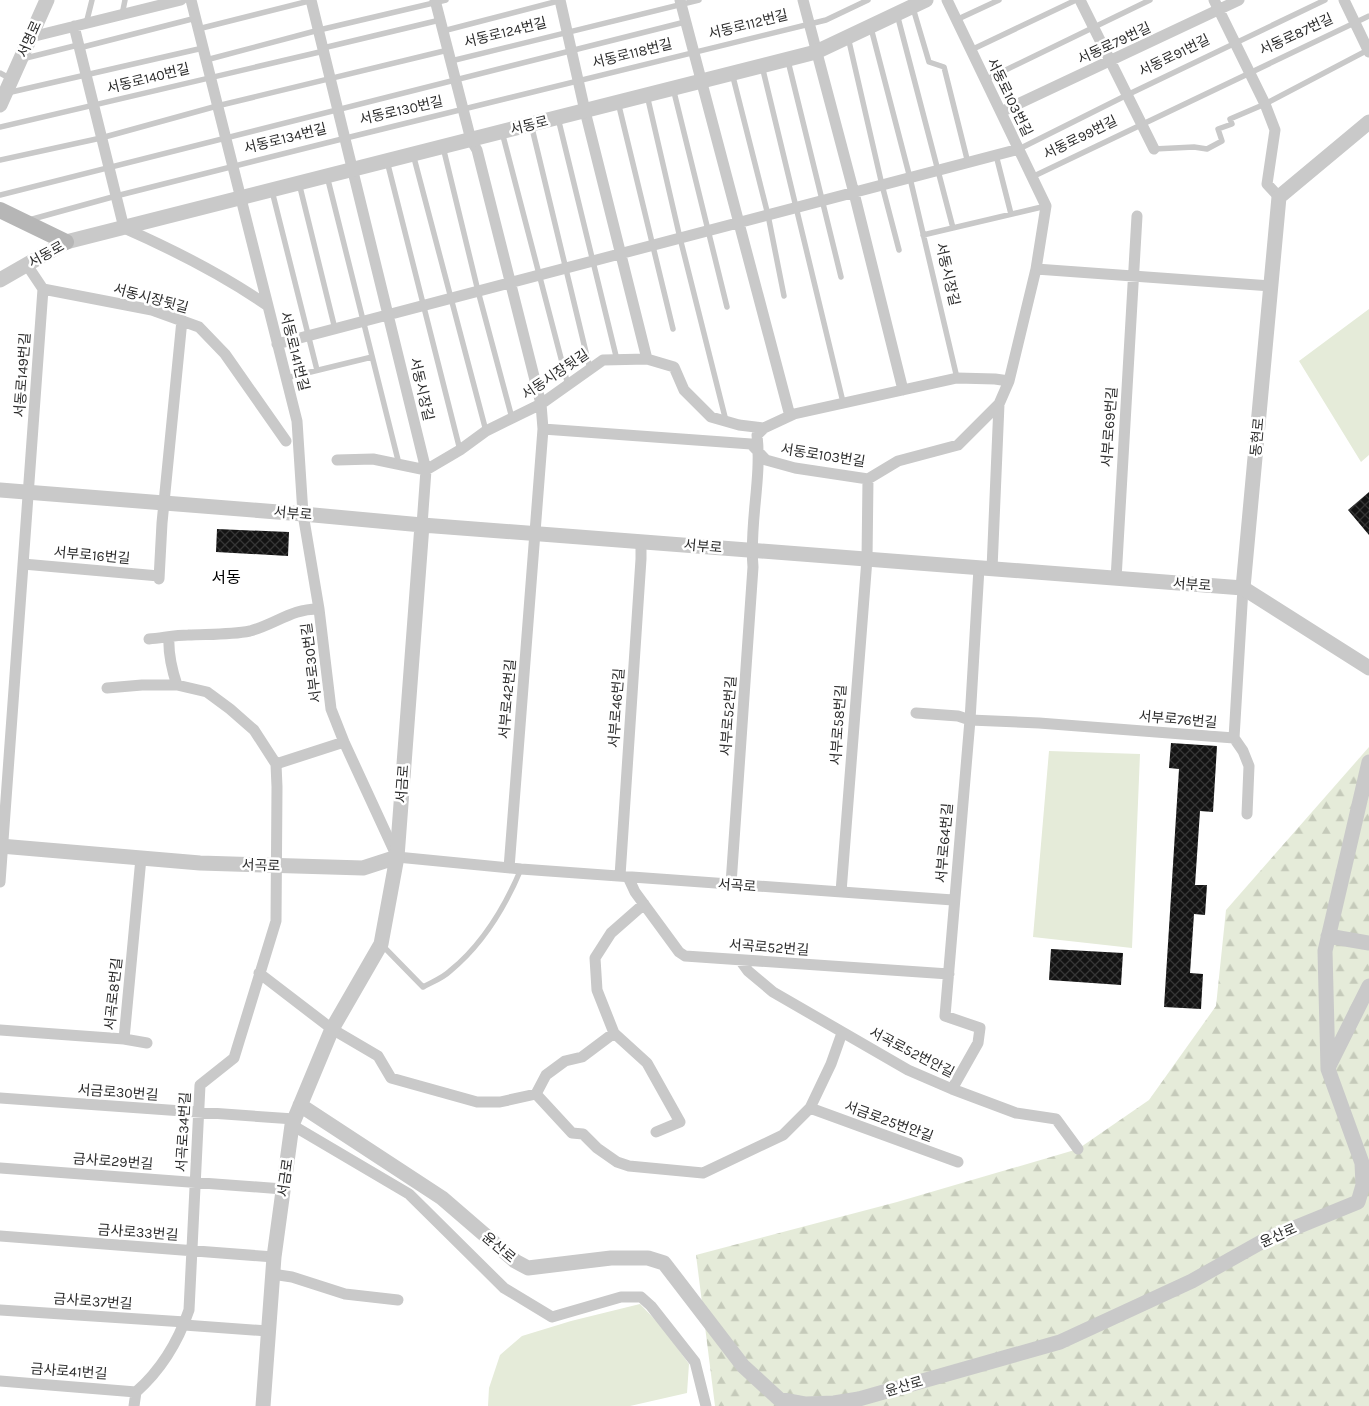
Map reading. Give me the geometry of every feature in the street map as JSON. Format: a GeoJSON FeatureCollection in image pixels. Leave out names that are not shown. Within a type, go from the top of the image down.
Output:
{"type":"FeatureCollection","features":[{"type":"Feature","properties":{"kind":"main road"},"geometry":{"type":"LineString","coordinates":[[0,210],[66,242]]}},
{"type":"Feature","properties":{"kind":"street","name":"서명로"},"geometry":{"type":"LineString","coordinates":[[2,99],[6,76],[20,59],[47,0]]}},
{"type":"Feature","properties":{"kind":"street"},"geometry":{"type":"LineString","coordinates":[[31,37],[122,15],[155,3],[181,0]]}},
{"type":"Feature","properties":{"kind":"street","name":"서동로140번길"},"geometry":{"type":"LineString","coordinates":[[191,0],[240,198]]}},
{"type":"Feature","properties":{"kind":"street","name":"서동로134번길"},"geometry":{"type":"LineString","coordinates":[[312,0],[354,170]]}},
{"type":"Feature","properties":{"kind":"street","name":"서동로124번길"},"geometry":{"type":"LineString","coordinates":[[561,0],[585,111]]}},
{"type":"Feature","properties":{"kind":"street","name":"서동로112번길"},"geometry":{"type":"LineString","coordinates":[[803,0],[816,52]]}},
{"type":"Feature","properties":{"kind":"street","name":"서동로103번길"},"geometry":{"type":"LineString","coordinates":[[543,429],[751,444],[766,460],[795,468],[868,479],[898,461],[958,445],[999,404],[1009,381],[1036,269],[1046,206],[947,0]]}},
{"type":"Feature","properties":{"kind":"street","name":"서동로99번길"},"geometry":{"type":"LineString","coordinates":[[1078,0],[1094,27],[1154,149]]}},
{"type":"Feature","properties":{"kind":"street","name":"서동로79번길"},"geometry":{"type":"LineString","coordinates":[[1001,112],[1110,61],[1216,5],[1239,0]]}},
{"type":"Feature","properties":{"kind":"street","name":"서동로87번길"},"geometry":{"type":"LineString","coordinates":[[1344,0],[1369,51]]}},
{"type":"Feature","properties":{"kind":"street","name":"서동로130번길"},"geometry":{"type":"LineString","coordinates":[[439,1],[442,26],[471,140]]}},
{"type":"Feature","properties":{"kind":"street","name":"서동로118번길"},"geometry":{"type":"LineString","coordinates":[[681,2],[700,81]]}},
{"type":"Feature","properties":{"kind":"street","name":"서동로"},"geometry":{"type":"LineString","coordinates":[[0,280],[66,242],[816,52],[919,3]]}},
{"type":"Feature","properties":{"kind":"street"},"geometry":{"type":"LineString","coordinates":[[1216,5],[1250,72],[1275,130],[1268,184],[1278,197],[1369,122]]}},
{"type":"Feature","properties":{"kind":"street"},"geometry":{"type":"LineString","coordinates":[[74,26],[124,228],[167,247],[211,270],[241,287],[268,306]]}},
{"type":"Feature","properties":{"kind":"street"},"geometry":{"type":"LineString","coordinates":[[816,52],[854,192],[903,390]]}},
{"type":"Feature","properties":{"kind":"street"},"geometry":{"type":"LineString","coordinates":[[700,81],[740,223],[790,416]]}},
{"type":"Feature","properties":{"kind":"street"},"geometry":{"type":"LineString","coordinates":[[585,111],[647,359]]}},
{"type":"Feature","properties":{"kind":"street"},"geometry":{"type":"LineString","coordinates":[[471,140],[477,150],[541,404],[543,429],[534,532]]}},
{"type":"Feature","properties":{"kind":"street"},"geometry":{"type":"LineString","coordinates":[[277,344],[1019,150]]}},
{"type":"Feature","properties":{"kind":"street","name":"서동시장길"},"geometry":{"type":"LineString","coordinates":[[354,170],[426,470]]}},
{"type":"Feature","properties":{"kind":"street","name":"동현로"},"geometry":{"type":"LineString","coordinates":[[1243,588],[1278,197]]}},
{"type":"Feature","properties":{"kind":"street","name":"서동로141번길"},"geometry":{"type":"LineString","coordinates":[[240,198],[297,421],[303,514]]}},
{"type":"Feature","properties":{"kind":"street","name":"서부로69번길"},"geometry":{"type":"LineString","coordinates":[[1116,579],[1137,216]]}},
{"type":"Feature","properties":{"kind":"street"},"geometry":{"type":"LineString","coordinates":[[27,265],[42,289]]}},
{"type":"Feature","properties":{"kind":"street"},"geometry":{"type":"LineString","coordinates":[[1036,269],[1271,286]]}},
{"type":"Feature","properties":{"kind":"street","name":"서동시장뒷길"},"geometry":{"type":"LineString","coordinates":[[42,289],[152,310],[199,326],[225,354],[286,441]]}},
{"type":"Feature","properties":{"kind":"street","name":"서동로149번길"},"geometry":{"type":"LineString","coordinates":[[28,492],[42,289]]}},
{"type":"Feature","properties":{"kind":"street"},"geometry":{"type":"LineString","coordinates":[[164,503],[182,320]]}},
{"type":"Feature","properties":{"kind":"street","name":"서동시장뒷길"},"geometry":{"type":"LineString","coordinates":[[426,470],[460,450],[486,431],[541,404],[603,360],[647,359],[674,367],[684,390],[711,417],[739,425],[764,428]]}},
{"type":"Feature","properties":{"kind":"street"},"geometry":{"type":"LineString","coordinates":[[752,550],[759,452],[757,435],[764,428],[790,416],[843,402],[957,378],[1009,381]]}},
{"type":"Feature","properties":{"kind":"street"},"geometry":{"type":"LineString","coordinates":[[986,569],[999,404]]}},
{"type":"Feature","properties":{"kind":"street"},"geometry":{"type":"LineString","coordinates":[[337,460],[373,459],[426,470],[422,525]]}},
{"type":"Feature","properties":{"kind":"street"},"geometry":{"type":"LineString","coordinates":[[866,559],[868,479]]}},
{"type":"Feature","properties":{"kind":"street","name":"서부로"},"geometry":{"type":"LineString","coordinates":[[0,490],[422,525],[534,532],[1243,588],[1369,668]]}},
{"type":"Feature","properties":{"kind":"street"},"geometry":{"type":"LineString","coordinates":[[0,882],[1,847],[28,492]]}},
{"type":"Feature","properties":{"kind":"street","name":"서부로16번길"},"geometry":{"type":"LineString","coordinates":[[23,564],[159,577],[164,503]]}},
{"type":"Feature","properties":{"kind":"street","name":"서부로30번길"},"geometry":{"type":"LineString","coordinates":[[303,514],[319,609],[331,709],[344,742],[397,857]]}},
{"type":"Feature","properties":{"kind":"street","name":"서금로"},"geometry":{"type":"LineString","coordinates":[[263,1406],[272,1274],[293,1122],[332,1030],[381,944],[397,857],[422,525]]}},
{"type":"Feature","properties":{"kind":"street","name":"서부로42번길"},"geometry":{"type":"LineString","coordinates":[[515,869],[534,532]]}},
{"type":"Feature","properties":{"kind":"street","name":"서부로46번길"},"geometry":{"type":"LineString","coordinates":[[624,876],[641,541]]}},
{"type":"Feature","properties":{"kind":"street","name":"서부로52번길"},"geometry":{"type":"LineString","coordinates":[[730,884],[754,567],[752,550]]}},
{"type":"Feature","properties":{"kind":"street","name":"서부로58번길"},"geometry":{"type":"LineString","coordinates":[[841,892],[866,559]]}},
{"type":"Feature","properties":{"kind":"street","name":"서부로64번길"},"geometry":{"type":"LineString","coordinates":[[952,1090],[978,1043],[980,1028],[944,1016],[970,720],[986,569]]}},
{"type":"Feature","properties":{"kind":"street","name":"서부로76번길"},"geometry":{"type":"LineString","coordinates":[[916,713],[958,716],[970,720],[1039,723],[1234,738],[1243,588]]}},
{"type":"Feature","properties":{"kind":"street","name":"서부로30번길"},"geometry":{"type":"LineString","coordinates":[[149,639],[250,630],[284,616],[308,609],[319,609]]}},
{"type":"Feature","properties":{"kind":"street"},"geometry":{"type":"LineString","coordinates":[[169,637],[173,675],[177,685]]}},
{"type":"Feature","properties":{"kind":"street"},"geometry":{"type":"LineString","coordinates":[[107,688],[177,685],[206,692],[230,709],[254,730],[276,764],[344,742]]}},
{"type":"Feature","properties":{"kind":"street"},"geometry":{"type":"LineString","coordinates":[[1234,738],[1243,751],[1249,766],[1247,814]]}},
{"type":"Feature","properties":{"kind":"street"},"geometry":{"type":"LineString","coordinates":[[1328,1070],[1325,950],[1369,762]]}},
{"type":"Feature","properties":{"kind":"street","name":"서곡로34번길"},"geometry":{"type":"LineString","coordinates":[[136,1392],[166,1359],[189,1310],[200,1085],[234,1058],[276,921],[276,764]]}},
{"type":"Feature","properties":{"kind":"street","name":"서곡로"},"geometry":{"type":"LineString","coordinates":[[1,847],[200,863],[363,868],[397,857],[515,869],[954,900]]}},
{"type":"Feature","properties":{"kind":"street","name":"서곡로8번길"},"geometry":{"type":"LineString","coordinates":[[0,1030],[124,1039],[141,858]]}},
{"type":"Feature","properties":{"kind":"street","name":"서곡로52번길"},"geometry":{"type":"LineString","coordinates":[[624,876],[679,952],[685,956],[949,974]]}},
{"type":"Feature","properties":{"kind":"street"},"geometry":{"type":"LineString","coordinates":[[644,904],[611,932],[595,958],[597,990],[614,1033],[647,1063],[680,1122],[656,1132]]}},
{"type":"Feature","properties":{"kind":"street"},"geometry":{"type":"LineString","coordinates":[[1328,936],[1369,943]]}},
{"type":"Feature","properties":{"kind":"street","name":"서곡로52번안길"},"geometry":{"type":"LineString","coordinates":[[740,960],[748,971],[772,992],[908,1070],[952,1090],[1016,1113],[1056,1119],[1078,1149]]}},
{"type":"Feature","properties":{"kind":"street"},"geometry":{"type":"LineString","coordinates":[[259,973],[332,1030],[378,1056],[391,1078],[476,1102],[500,1102],[536,1094],[546,1075],[565,1061],[582,1057],[614,1033]]}},
{"type":"Feature","properties":{"kind":"street"},"geometry":{"type":"LineString","coordinates":[[1328,1070],[1369,986]]}},
{"type":"Feature","properties":{"kind":"street"},"geometry":{"type":"LineString","coordinates":[[536,1094],[572,1133],[583,1134],[617,1162],[629,1166],[703,1174],[783,1134],[810,1108],[831,1064],[842,1032]]}},
{"type":"Feature","properties":{"kind":"street"},"geometry":{"type":"LineString","coordinates":[[124,1039],[147,1043]]}},
{"type":"Feature","properties":{"kind":"street","name":"윤산로"},"geometry":{"type":"LineString","coordinates":[[300,1105],[442,1198],[515,1261],[528,1268],[611,1258],[648,1258],[664,1263],[743,1366],[779,1398],[806,1404],[834,1403],[859,1399],[1060,1342],[1192,1281],[1265,1240],[1358,1202],[1363,1185],[1362,1163],[1328,1070]]}},
{"type":"Feature","properties":{"kind":"street","name":"서금로30번길"},"geometry":{"type":"LineString","coordinates":[[0,1098],[293,1122]]}},
{"type":"Feature","properties":{"kind":"street","name":"서금로25번안길"},"geometry":{"type":"LineString","coordinates":[[810,1108],[958,1162]]}},
{"type":"Feature","properties":{"kind":"street"},"geometry":{"type":"LineString","coordinates":[[293,1122],[409,1194],[504,1288],[552,1317],[621,1297],[641,1297],[651,1306],[695,1362],[706,1406]]}},
{"type":"Feature","properties":{"kind":"street","name":"금사로29번길"},"geometry":{"type":"LineString","coordinates":[[0,1168],[283,1189]]}},
{"type":"Feature","properties":{"kind":"street","name":"금사로33번길"},"geometry":{"type":"LineString","coordinates":[[0,1236],[274,1257]]}},
{"type":"Feature","properties":{"kind":"street"},"geometry":{"type":"LineString","coordinates":[[272,1274],[292,1277],[345,1294],[398,1300]]}},
{"type":"Feature","properties":{"kind":"street","name":"금사로37번길"},"geometry":{"type":"LineString","coordinates":[[0,1310],[268,1331]]}},
{"type":"Feature","properties":{"kind":"street","name":"금사로41번길"},"geometry":{"type":"LineString","coordinates":[[0,1381],[136,1392]]}},
{"type":"Feature","properties":{"kind":"street"},"geometry":{"type":"LineString","coordinates":[[134,1406],[136,1392]]}},
{"type":"Feature","properties":{"kind":"lane"},"geometry":{"type":"LineString","coordinates":[[86,24],[92,0]]}},
{"type":"Feature","properties":{"kind":"lane"},"geometry":{"type":"LineString","coordinates":[[122,15],[125,0]]}},
{"type":"Feature","properties":{"kind":"lane","name":"서동로134번길"},"geometry":{"type":"LineString","coordinates":[[198,30],[312,0]]}},
{"type":"Feature","properties":{"kind":"lane","name":"서동로124번길"},"geometry":{"type":"LineString","coordinates":[[442,26],[561,0]]}},
{"type":"Feature","properties":{"kind":"lane"},"geometry":{"type":"LineString","coordinates":[[567,32],[681,2],[698,0]]}},
{"type":"Feature","properties":{"kind":"lane"},"geometry":{"type":"LineString","coordinates":[[809,24],[826,20],[868,0]]}},
{"type":"Feature","properties":{"kind":"lane"},"geometry":{"type":"LineString","coordinates":[[956,20],[999,0]]}},
{"type":"Feature","properties":{"kind":"lane","name":"서동로99번길"},"geometry":{"type":"LineString","coordinates":[[971,50],[1078,0]]}},
{"type":"Feature","properties":{"kind":"lane"},"geometry":{"type":"LineString","coordinates":[[985,80],[1150,0]]}},
{"type":"Feature","properties":{"kind":"lane","name":"서동로87번길"},"geometry":{"type":"LineString","coordinates":[[1235,43],[1325,0]]}},
{"type":"Feature","properties":{"kind":"lane","name":"서동로130번길"},"geometry":{"type":"LineString","coordinates":[[319,30],[439,1]]}},
{"type":"Feature","properties":{"kind":"lane"},"geometry":{"type":"LineString","coordinates":[[919,3],[930,62],[944,67],[968,163]]}},
{"type":"Feature","properties":{"kind":"lane","name":"서동시장길"},"geometry":{"type":"LineString","coordinates":[[897,14],[953,228]]}},
{"type":"Feature","properties":{"kind":"lane"},"geometry":{"type":"LineString","coordinates":[[1355,23],[1369,16]]}},
{"type":"Feature","properties":{"kind":"lane"},"geometry":{"type":"LineString","coordinates":[[20,59],[79,47],[196,18]]}},
{"type":"Feature","properties":{"kind":"lane","name":"서동로118번길"},"geometry":{"type":"LineString","coordinates":[[571,50],[686,22]]}},
{"type":"Feature","properties":{"kind":"lane","name":"서동로87번길"},"geometry":{"type":"LineString","coordinates":[[1250,72],[1355,23]]}},
{"type":"Feature","properties":{"kind":"lane","name":"서동로112번길"},"geometry":{"type":"LineString","coordinates":[[694,53],[809,24]]}},
{"type":"Feature","properties":{"kind":"lane"},"geometry":{"type":"LineString","coordinates":[[210,78],[324,49],[442,26]]}},
{"type":"Feature","properties":{"kind":"lane","name":"서동시장길"},"geometry":{"type":"LineString","coordinates":[[871,26],[910,178],[957,378]]}},
{"type":"Feature","properties":{"kind":"lane"},"geometry":{"type":"LineString","coordinates":[[205,54],[319,30]]}},
{"type":"Feature","properties":{"kind":"lane","name":"서동로124번길"},"geometry":{"type":"LineString","coordinates":[[449,55],[567,32]]}},
{"type":"Feature","properties":{"kind":"lane"},"geometry":{"type":"LineString","coordinates":[[848,37],[899,250]]}},
{"type":"Feature","properties":{"kind":"lane","name":"서동로91번길"},"geometry":{"type":"LineString","coordinates":[[1127,95],[1235,43]]}},
{"type":"Feature","properties":{"kind":"lane"},"geometry":{"type":"LineString","coordinates":[[456,80],[571,50]]}},
{"type":"Feature","properties":{"kind":"lane","name":"서동로87번길"},"geometry":{"type":"LineString","coordinates":[[1265,104],[1369,51]]}},
{"type":"Feature","properties":{"kind":"lane","name":"서동로118번길"},"geometry":{"type":"LineString","coordinates":[[578,81],[694,53]]}},
{"type":"Feature","properties":{"kind":"lane","name":"서동로140번길"},"geometry":{"type":"LineString","coordinates":[[2,99],[86,76],[205,54]]}},
{"type":"Feature","properties":{"kind":"lane"},"geometry":{"type":"LineString","coordinates":[[0,160],[101,138],[331,78],[449,55]]}},
{"type":"Feature","properties":{"kind":"lane"},"geometry":{"type":"LineString","coordinates":[[788,59],[841,277]]}},
{"type":"Feature","properties":{"kind":"lane"},"geometry":{"type":"LineString","coordinates":[[762,66],[843,402]]}},
{"type":"Feature","properties":{"kind":"lane"},"geometry":{"type":"LineString","coordinates":[[1141,124],[1250,72]]}},
{"type":"Feature","properties":{"kind":"lane"},"geometry":{"type":"LineString","coordinates":[[732,73],[768,215],[784,296]]}},
{"type":"Feature","properties":{"kind":"lane","name":"서동로140번길"},"geometry":{"type":"LineString","coordinates":[[0,127],[210,78]]}},
{"type":"Feature","properties":{"kind":"lane","name":"서동로130번길"},"geometry":{"type":"LineString","coordinates":[[338,109],[456,80]]}},
{"type":"Feature","properties":{"kind":"lane"},"geometry":{"type":"LineString","coordinates":[[464,110],[578,81]]}},
{"type":"Feature","properties":{"kind":"lane"},"geometry":{"type":"LineString","coordinates":[[673,88],[727,307]]}},
{"type":"Feature","properties":{"kind":"lane"},"geometry":{"type":"LineString","coordinates":[[647,95],[680,238],[726,422]]}},
{"type":"Feature","properties":{"kind":"lane","name":"서동로99번길"},"geometry":{"type":"LineString","coordinates":[[1019,150],[1127,95]]}},
{"type":"Feature","properties":{"kind":"lane"},"geometry":{"type":"LineString","coordinates":[[618,102],[673,329]]}},
{"type":"Feature","properties":{"kind":"lane"},"geometry":{"type":"LineString","coordinates":[[1154,149],[1194,147],[1207,149],[1222,141],[1218,129],[1232,124],[1230,119],[1265,104]]}},
{"type":"Feature","properties":{"kind":"lane","name":"서동로134번길"},"geometry":{"type":"LineString","coordinates":[[225,138],[338,109]]}},
{"type":"Feature","properties":{"kind":"lane","name":"서동로130번길"},"geometry":{"type":"LineString","coordinates":[[346,138],[464,110]]}},
{"type":"Feature","properties":{"kind":"lane"},"geometry":{"type":"LineString","coordinates":[[558,118],[617,360]]}},
{"type":"Feature","properties":{"kind":"lane"},"geometry":{"type":"LineString","coordinates":[[531,124],[590,369]]}},
{"type":"Feature","properties":{"kind":"lane","name":"서동로99번길"},"geometry":{"type":"LineString","coordinates":[[1032,177],[1141,124]]}},
{"type":"Feature","properties":{"kind":"lane"},"geometry":{"type":"LineString","coordinates":[[502,132],[568,385]]}},
{"type":"Feature","properties":{"kind":"lane"},"geometry":{"type":"LineString","coordinates":[[0,195],[225,138]]}},
{"type":"Feature","properties":{"kind":"lane","name":"서동로134번길"},"geometry":{"type":"LineString","coordinates":[[232,167],[346,138]]}},
{"type":"Feature","properties":{"kind":"lane"},"geometry":{"type":"LineString","coordinates":[[443,147],[478,291],[512,418]]}},
{"type":"Feature","properties":{"kind":"lane"},"geometry":{"type":"LineString","coordinates":[[414,154],[486,431]]}},
{"type":"Feature","properties":{"kind":"lane"},"geometry":{"type":"LineString","coordinates":[[996,155],[1011,214]]}},
{"type":"Feature","properties":{"kind":"lane","name":"서동시장길"},"geometry":{"type":"LineString","coordinates":[[387,161],[460,450]]}},
{"type":"Feature","properties":{"kind":"lane"},"geometry":{"type":"LineString","coordinates":[[23,221],[232,167]]}},
{"type":"Feature","properties":{"kind":"lane"},"geometry":{"type":"LineString","coordinates":[[327,176],[399,464]]}},
{"type":"Feature","properties":{"kind":"lane"},"geometry":{"type":"LineString","coordinates":[[299,183],[336,329]]}},
{"type":"Feature","properties":{"kind":"lane"},"geometry":{"type":"LineString","coordinates":[[272,190],[317,370]]}},
{"type":"Feature","properties":{"kind":"lane"},"geometry":{"type":"LineString","coordinates":[[923,235],[1046,206]]}},
{"type":"Feature","properties":{"kind":"lane"},"geometry":{"type":"LineString","coordinates":[[286,378],[372,357]]}},
{"type":"Feature","properties":{"kind":"lane"},"geometry":{"type":"LineString","coordinates":[[381,944],[424,987],[450,972],[478,943],[497,918],[510,896],[515,869]]}},
{"type":"Feature","properties":{"kind":"green space"},"geometry":{"type":"Polygon","coordinates":[[[1369,309],[1369,455],[1361,462],[1299,361],[1369,309]]]}},
{"type":"Feature","properties":{"kind":"green space"},"geometry":{"type":"Polygon","coordinates":[[[1369,747],[1369,1406],[715,1406],[696,1255],[897,1202],[1078,1149],[1149,1100],[1216,1006],[1226,910],[1369,747]]]}},
{"type":"Feature","properties":{"kind":"green space"},"geometry":{"type":"Polygon","coordinates":[[[1049,751],[1140,754],[1132,948],[1033,937],[1049,751]]]}},
{"type":"Feature","properties":{"kind":"green space"},"geometry":{"type":"Polygon","coordinates":[[[640,1304],[663,1328],[689,1364],[687,1393],[630,1406],[488,1406],[489,1388],[500,1355],[522,1336],[571,1321],[640,1304]]]}},
{"type":"Feature","properties":{"kind":"building"},"geometry":{"type":"Polygon","coordinates":[[[1369,492],[1369,535],[1348,510],[1369,492]]]}},
{"type":"Feature","properties":{"kind":"building"},"geometry":{"type":"Polygon","coordinates":[[[217,529],[289,532],[288,556],[216,552],[217,529]]]}},
{"type":"Feature","properties":{"kind":"building"},"geometry":{"type":"Polygon","coordinates":[[[1171,743],[1217,746],[1213,812],[1200,811],[1195,885],[1207,885],[1205,915],[1194,914],[1190,973],[1203,974],[1201,1009],[1164,1007],[1179,769],[1169,768],[1171,743]]]}},
{"type":"Feature","properties":{"kind":"building"},"geometry":{"type":"Polygon","coordinates":[[[1051,949],[1123,953],[1121,985],[1049,980],[1051,949]]]}},
{"type":"Feature","properties":{"kind":"district","name":"서동"},"geometry":{"type":"Point","coordinates":[226,577]}}]}
